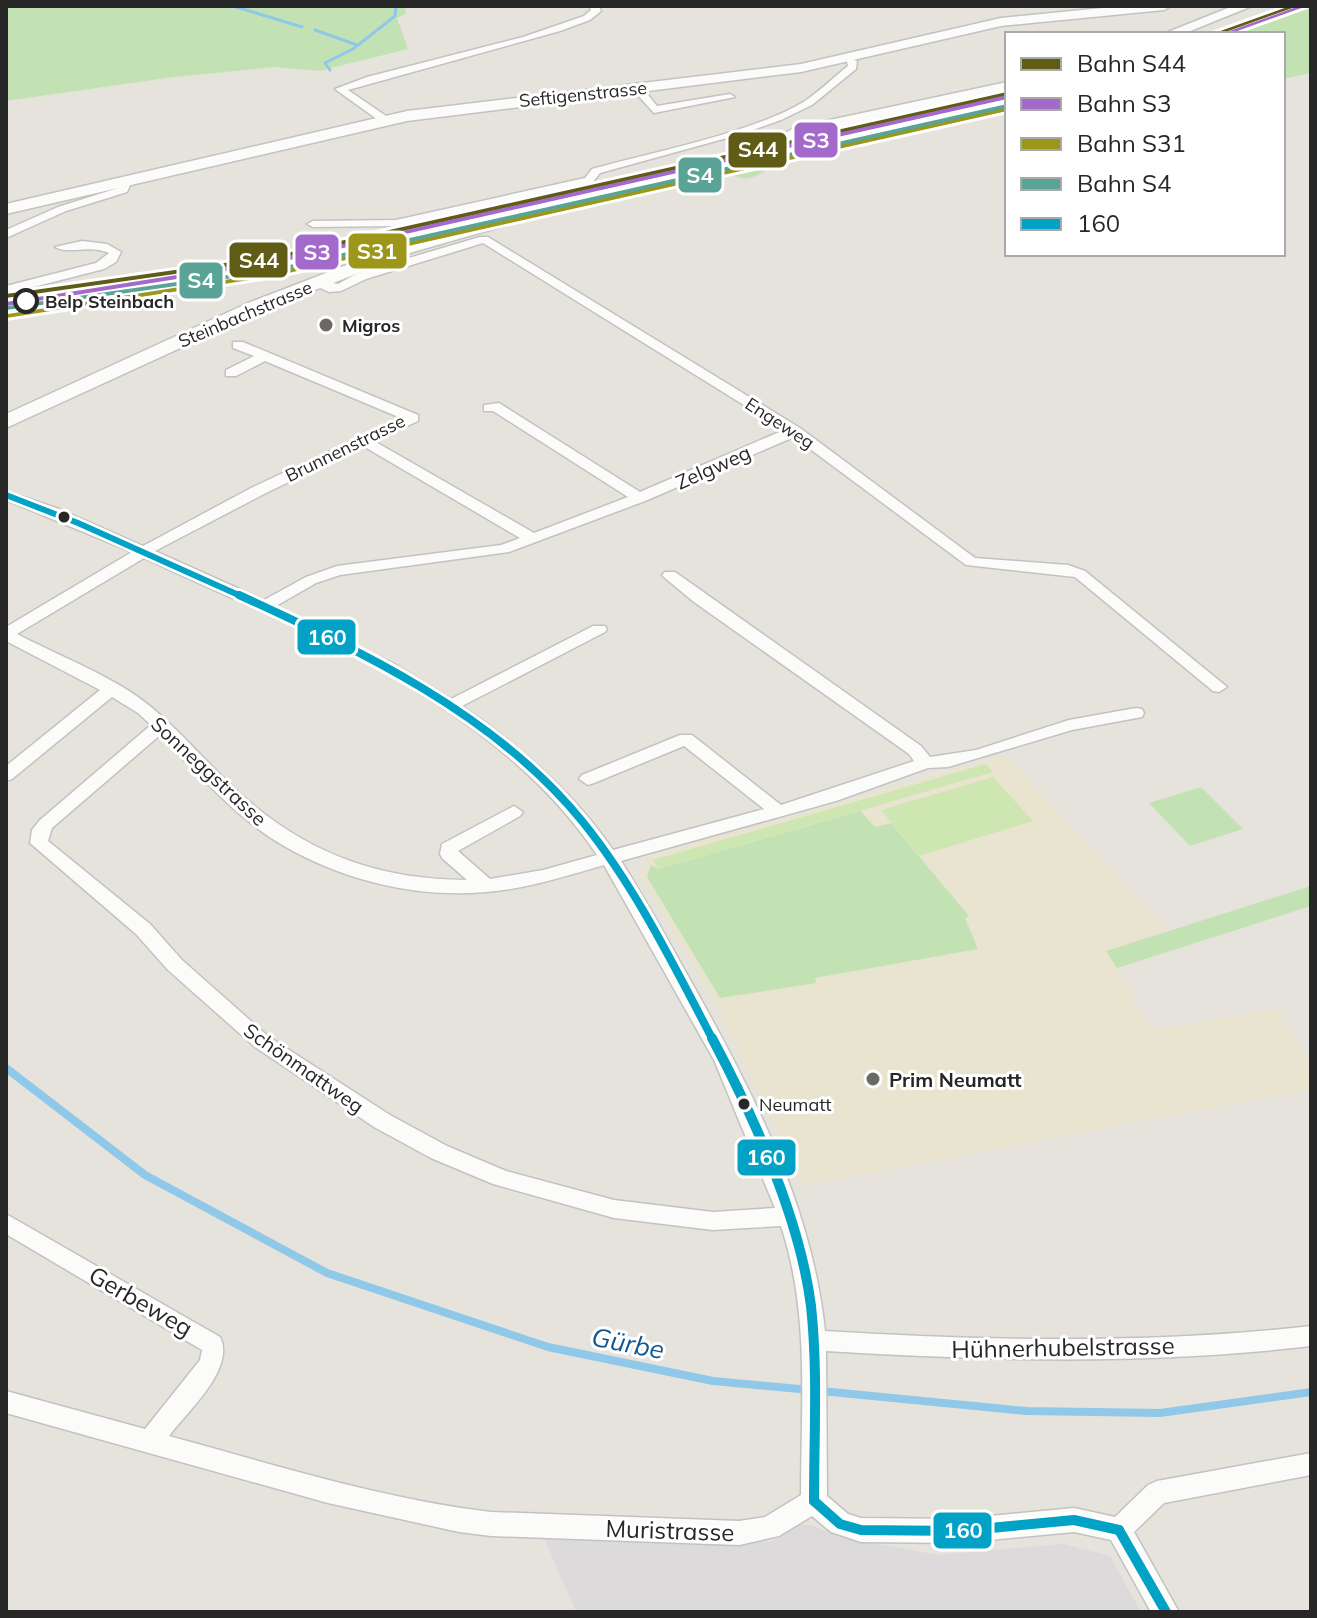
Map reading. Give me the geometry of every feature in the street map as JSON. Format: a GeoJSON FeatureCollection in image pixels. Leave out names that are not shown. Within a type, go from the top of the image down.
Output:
{"type":"FeatureCollection","features":[{"type":"Feature","properties":{"kind":"main road","name":"Seftigenstrasse"},"geometry":{"type":"LineString","coordinates":[[6,209],[385,120],[467,107],[766,73],[849,59],[1001,22],[1164,6]]}},
{"type":"Feature","properties":{"kind":"main road"},"geometry":{"type":"LineString","coordinates":[[1175,32],[1245,6]]}},
{"type":"Feature","properties":{"kind":"main road","name":"Steinbachstrasse"},"geometry":{"type":"LineString","coordinates":[[6,422],[138,359],[315,283],[409,247],[699,177],[740,162],[761,144],[787,134],[1005,86]]}},
{"type":"Feature","properties":{"kind":"street"},"geometry":{"type":"LineString","coordinates":[[385,120],[340,89],[447,58],[516,43],[587,18],[596,11],[594,6]]}},
{"type":"Feature","properties":{"kind":"street"},"geometry":{"type":"LineString","coordinates":[[313,224],[396,223],[589,180],[596,171],[777,118],[808,103],[853,67],[854,63],[849,59]]}},
{"type":"Feature","properties":{"kind":"street"},"geometry":{"type":"LineString","coordinates":[[636,87],[654,110],[730,97]]}},
{"type":"Feature","properties":{"kind":"street"},"geometry":{"type":"LineString","coordinates":[[727,135],[761,144]]}},
{"type":"Feature","properties":{"kind":"street"},"geometry":{"type":"LineString","coordinates":[[6,234],[62,209],[123,190],[125,183]]}},
{"type":"Feature","properties":{"kind":"street","name":"Engeweg"},"geometry":{"type":"LineString","coordinates":[[315,283],[329,288],[341,287],[362,276],[484,239],[795,431],[971,562],[1068,570],[1080,574],[1219,687]]}},
{"type":"Feature","properties":{"kind":"street"},"geometry":{"type":"LineString","coordinates":[[6,290],[100,266],[112,259],[115,252],[107,247],[84,244],[61,247]]}},
{"type":"Feature","properties":{"kind":"street","name":"Brunnenstrasse"},"geometry":{"type":"LineString","coordinates":[[6,634],[141,550],[413,418],[238,345]]}},
{"type":"Feature","properties":{"kind":"street"},"geometry":{"type":"LineString","coordinates":[[231,373],[264,356]]}},
{"type":"Feature","properties":{"kind":"street"},"geometry":{"type":"LineString","coordinates":[[489,408],[494,406],[640,498]]}},
{"type":"Feature","properties":{"kind":"street","name":"Zelgweg"},"geometry":{"type":"LineString","coordinates":[[265,606],[311,580],[337,571],[488,553],[533,539],[640,498],[795,431]]}},
{"type":"Feature","properties":{"kind":"street"},"geometry":{"type":"LineString","coordinates":[[363,440],[533,539]]}},
{"type":"Feature","properties":{"kind":"street"},"geometry":{"type":"LineString","coordinates":[[6,495],[39,505],[141,550],[363,653],[452,705],[517,756],[562,798],[609,858],[715,1038],[749,1112],[790,1216],[807,1277],[814,1340],[814,1501],[840,1524],[861,1530],[959,1531],[1074,1520],[1119,1530],[1166,1612]]}},
{"type":"Feature","properties":{"kind":"street"},"geometry":{"type":"LineString","coordinates":[[670,575],[915,750],[925,763]]}},
{"type":"Feature","properties":{"kind":"street"},"geometry":{"type":"LineString","coordinates":[[452,705],[599,629]]}},
{"type":"Feature","properties":{"kind":"street","name":"Sonneggstrasse"},"geometry":{"type":"LineString","coordinates":[[6,634],[144,709],[255,817],[310,852],[353,870],[396,882],[486,886],[543,876],[844,792],[925,763],[970,757],[1069,725],[1136,713]]}},
{"type":"Feature","properties":{"kind":"street"},"geometry":{"type":"LineString","coordinates":[[6,775],[111,689]]}},
{"type":"Feature","properties":{"kind":"street","name":"Schönmattweg"},"geometry":{"type":"LineString","coordinates":[[160,726],[46,824],[39,843],[143,929],[175,965],[262,1042],[382,1121],[439,1152],[501,1178],[558,1196],[659,1216],[713,1221],[790,1216]]}},
{"type":"Feature","properties":{"kind":"street"},"geometry":{"type":"LineString","coordinates":[[588,779],[686,739],[776,810]]}},
{"type":"Feature","properties":{"kind":"street"},"geometry":{"type":"LineString","coordinates":[[486,886],[449,854],[449,848],[514,812]]}},
{"type":"Feature","properties":{"kind":"street","name":"Gerbeweg"},"geometry":{"type":"LineString","coordinates":[[6,1223],[212,1344],[211,1364],[150,1442]]}},
{"type":"Feature","properties":{"kind":"street","name":"Hühnerhubelstrasse"},"geometry":{"type":"LineString","coordinates":[[814,1340],[970,1350],[1242,1344],[1311,1336]]}},
{"type":"Feature","properties":{"kind":"street","name":"Muristrasse"},"geometry":{"type":"LineString","coordinates":[[6,1402],[328,1491],[491,1524],[739,1533],[770,1528],[814,1501]]}},
{"type":"Feature","properties":{"kind":"street"},"geometry":{"type":"LineString","coordinates":[[1119,1530],[1157,1493],[1311,1464]]}},
{"type":"Feature","properties":{"kind":"shaded area"},"geometry":{"type":"Polygon","coordinates":[[[1006,755],[1167,931],[1107,951],[1151,1030],[1276,1009],[1311,1063],[1311,1089],[802,1186],[716,1004],[638,874],[651,855],[1006,755]]]}},
{"type":"Feature","properties":{"kind":"shaded area"},"geometry":{"type":"Polygon","coordinates":[[[799,1525],[811,1525],[845,1538],[938,1555],[1063,1544],[1110,1556],[1141,1612],[576,1612],[544,1538],[770,1542],[799,1525]]]}},
{"type":"Feature","properties":{"kind":"green space"},"geometry":{"type":"Polygon","coordinates":[[[6,6],[406,6],[405,14],[397,18],[408,49],[319,71],[275,67],[174,77],[6,101],[6,6]]]}},
{"type":"Feature","properties":{"kind":"green space"},"geometry":{"type":"Polygon","coordinates":[[[1311,7],[1311,73],[1285,79],[1285,32],[1240,32],[1311,7]]]}},
{"type":"Feature","properties":{"kind":"green space"},"geometry":{"type":"Polygon","coordinates":[[[817,143],[756,176],[743,178],[728,173],[763,156],[817,143]]]}},
{"type":"Feature","properties":{"kind":"green space"},"geometry":{"type":"Polygon","coordinates":[[[986,764],[993,772],[659,869],[653,860],[986,764]]]}},
{"type":"Feature","properties":{"kind":"green space"},"geometry":{"type":"Polygon","coordinates":[[[993,777],[1033,821],[919,856],[881,810],[993,777]]]}},
{"type":"Feature","properties":{"kind":"green space"},"geometry":{"type":"Polygon","coordinates":[[[1201,787],[1243,829],[1190,846],[1149,803],[1201,787]]]}},
{"type":"Feature","properties":{"kind":"green space"},"geometry":{"type":"Polygon","coordinates":[[[860,811],[875,827],[891,823],[969,916],[965,918],[978,949],[815,978],[816,983],[720,998],[647,877],[651,865],[659,869],[860,811]]]}},
{"type":"Feature","properties":{"kind":"green space"},"geometry":{"type":"Polygon","coordinates":[[[1311,886],[1311,906],[1117,968],[1106,951],[1311,886]]]}},
{"type":"Feature","properties":{"kind":"waterway"},"geometry":{"type":"LineString","coordinates":[[233,6],[302,27]]}},
{"type":"Feature","properties":{"kind":"waterway"},"geometry":{"type":"LineString","coordinates":[[330,70],[325,63],[353,49],[395,16],[396,6]]}},
{"type":"Feature","properties":{"kind":"waterway"},"geometry":{"type":"LineString","coordinates":[[315,30],[357,45]]}},
{"type":"Feature","properties":{"kind":"waterway","name":"Gürbe"},"geometry":{"type":"LineString","coordinates":[[6,1068],[145,1175],[327,1273],[548,1347],[713,1381],[810,1390]]}},
{"type":"Feature","properties":{"kind":"waterway","name":"Gürbe"},"geometry":{"type":"LineString","coordinates":[[821,1391],[1026,1411],[1160,1413],[1311,1392]]}},
{"type":"Feature","properties":{"kind":"rail line","name":"S44"},"geometry":{"type":"LineString","coordinates":[[1221,32],[1295,6]]}},
{"type":"Feature","properties":{"kind":"rail line","name":"S3"},"geometry":{"type":"LineString","coordinates":[[1230,32],[1304,6]]}},
{"type":"Feature","properties":{"kind":"rail line","name":"S44"},"geometry":{"type":"LineString","coordinates":[[6,296],[273,258],[1005,94]]}},
{"type":"Feature","properties":{"kind":"rail line","name":"S3"},"geometry":{"type":"LineString","coordinates":[[6,304],[272,262],[1005,97]]}},
{"type":"Feature","properties":{"kind":"rail line","name":"S4"},"geometry":{"type":"LineString","coordinates":[[8,308],[276,270],[1005,106]]}},
{"type":"Feature","properties":{"kind":"rail line","name":"S31"},"geometry":{"type":"LineString","coordinates":[[8,316],[275,274],[1005,109]]}},
{"type":"Feature","properties":{"kind":"transit line","name":"160"},"geometry":{"type":"LineString","coordinates":[[6,495],[124,543],[292,620],[388,669],[478,726],[520,759],[581,819],[633,895],[715,1043],[753,1126],[791,1222],[806,1276],[813,1332],[814,1501]]}},
{"type":"Feature","properties":{"kind":"transit line","name":"160"},"geometry":{"type":"LineString","coordinates":[[814,1501],[840,1524],[861,1530],[959,1531],[1074,1520],[1119,1530]]}},
{"type":"Feature","properties":{"kind":"transit line","name":"160"},"geometry":{"type":"LineString","coordinates":[[1119,1530],[1166,1612]]}},
{"type":"Feature","properties":{"kind":"place","name":"Belp Steinbach"},"geometry":{"type":"Point","coordinates":[26,301]}},
{"type":"Feature","properties":{"kind":"place","name":"Migros"},"geometry":{"type":"Point","coordinates":[326,325]}},
{"type":"Feature","properties":{"kind":"place","name":"Prim Neumatt"},"geometry":{"type":"Point","coordinates":[873,1079]}},
{"type":"Feature","properties":{"kind":"place","name":"Neumatt"},"geometry":{"type":"Point","coordinates":[744,1104]}}]}
